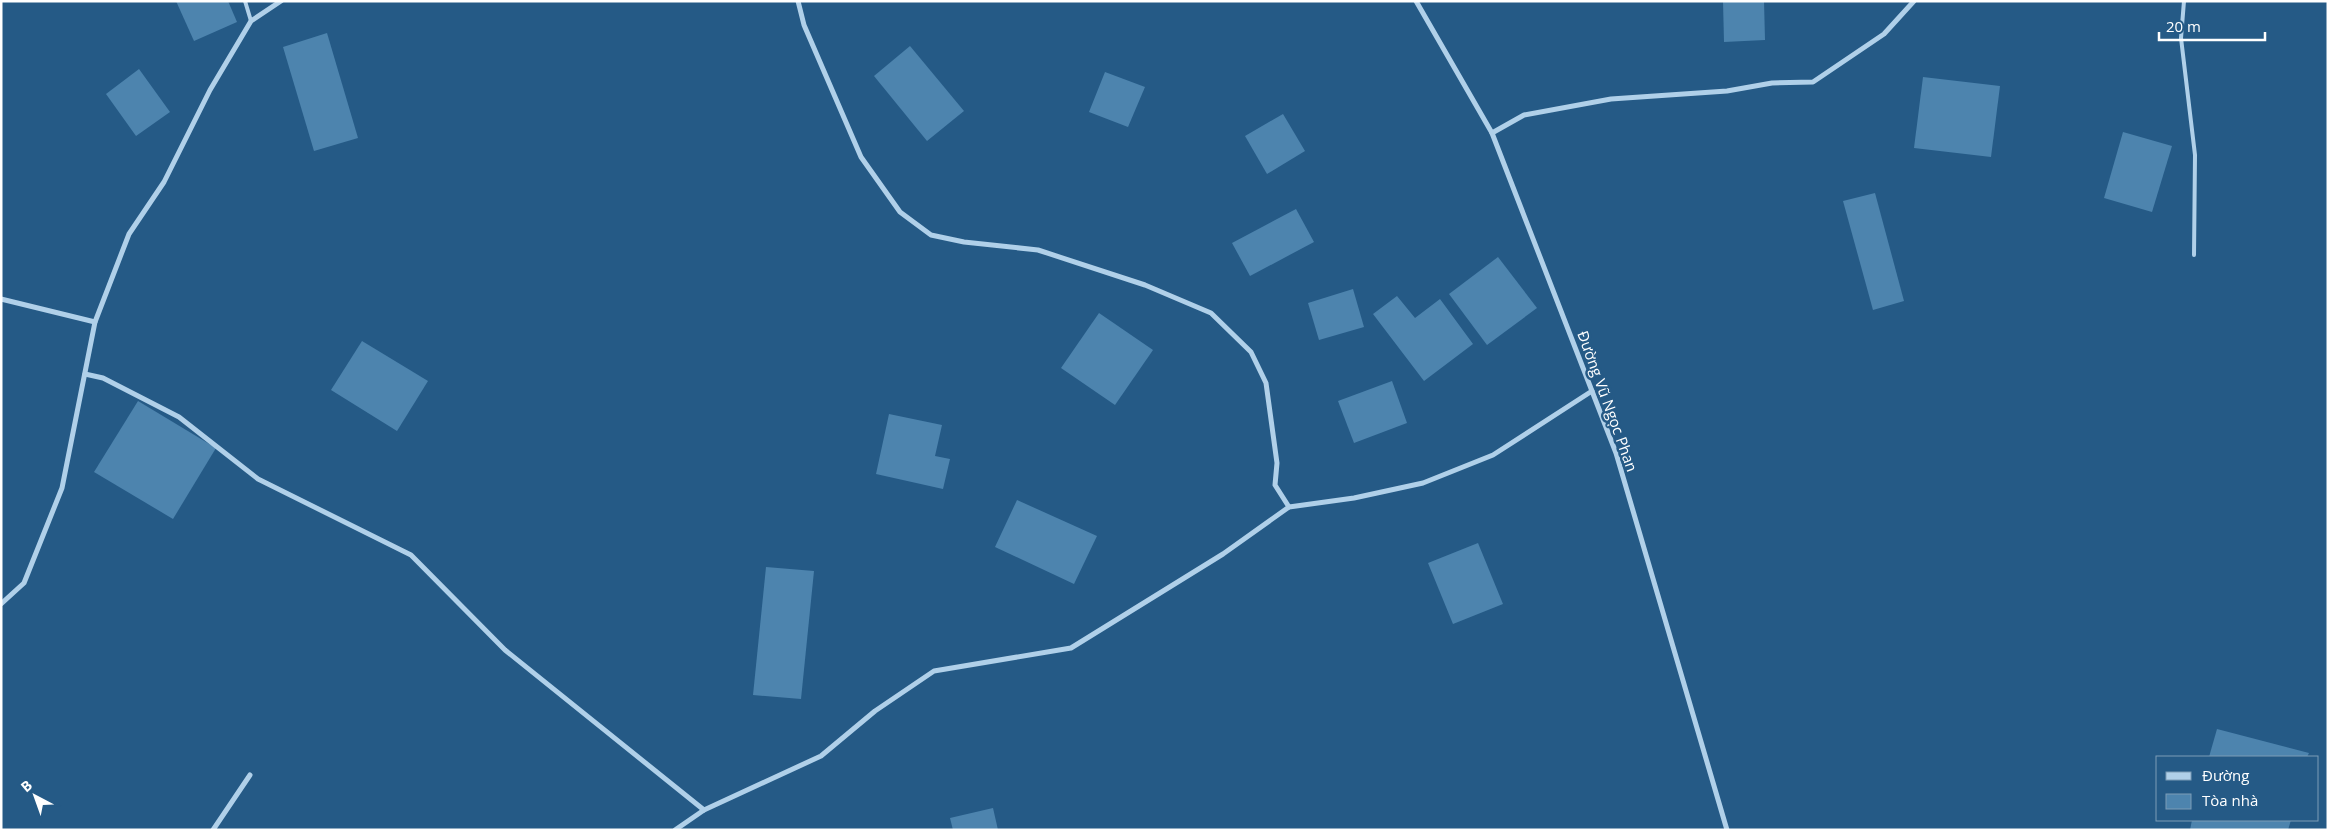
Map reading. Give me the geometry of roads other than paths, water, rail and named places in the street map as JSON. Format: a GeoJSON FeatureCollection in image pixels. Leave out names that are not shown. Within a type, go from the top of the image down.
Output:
{"type":"FeatureCollection","features":[{"type":"Feature","properties":{"kind":"street"},"geometry":{"type":"LineString","coordinates":[[1,604],[24,583],[62,488],[95,322],[129,234],[164,182],[210,90],[251,21],[282,1]]}},
{"type":"Feature","properties":{"kind":"street"},"geometry":{"type":"LineString","coordinates":[[798,1],[804,25],[861,157],[900,212],[931,235],[964,242],[1038,250],[1145,285],[1211,313],[1251,352],[1266,383],[1277,463],[1274,485],[1289,507]]}},
{"type":"Feature","properties":{"kind":"street","name":"Đường Vũ Ngọc Phan"},"geometry":{"type":"LineString","coordinates":[[1416,1],[1492,132],[1616,454],[1727,830]]}},
{"type":"Feature","properties":{"kind":"street"},"geometry":{"type":"LineString","coordinates":[[1492,132],[1524,114],[1611,99],[1726,91],[1772,83],[1813,82],[1884,34],[1914,1]]}},
{"type":"Feature","properties":{"kind":"street"},"geometry":{"type":"LineString","coordinates":[[1,299],[95,322]]}},
{"type":"Feature","properties":{"kind":"street"},"geometry":{"type":"LineString","coordinates":[[85,374],[103,378],[179,418],[258,479],[411,555],[505,650],[704,810]]}},
{"type":"Feature","properties":{"kind":"street"},"geometry":{"type":"LineString","coordinates":[[675,830],[704,810],[821,756],[874,711],[934,672],[1071,648],[1223,554],[1289,507],[1354,498],[1423,483],[1493,455],[1592,391]]}},
{"type":"Feature","properties":{"kind":"street"},"geometry":{"type":"LineString","coordinates":[[213,830],[250,775]]}},
{"type":"Feature","properties":{"kind":"lane"},"geometry":{"type":"LineString","coordinates":[[245,1],[251,21]]}},
{"type":"Feature","properties":{"kind":"lane"},"geometry":{"type":"LineString","coordinates":[[2184,1],[2181,38],[2195,155],[2194,255]]}}]}
